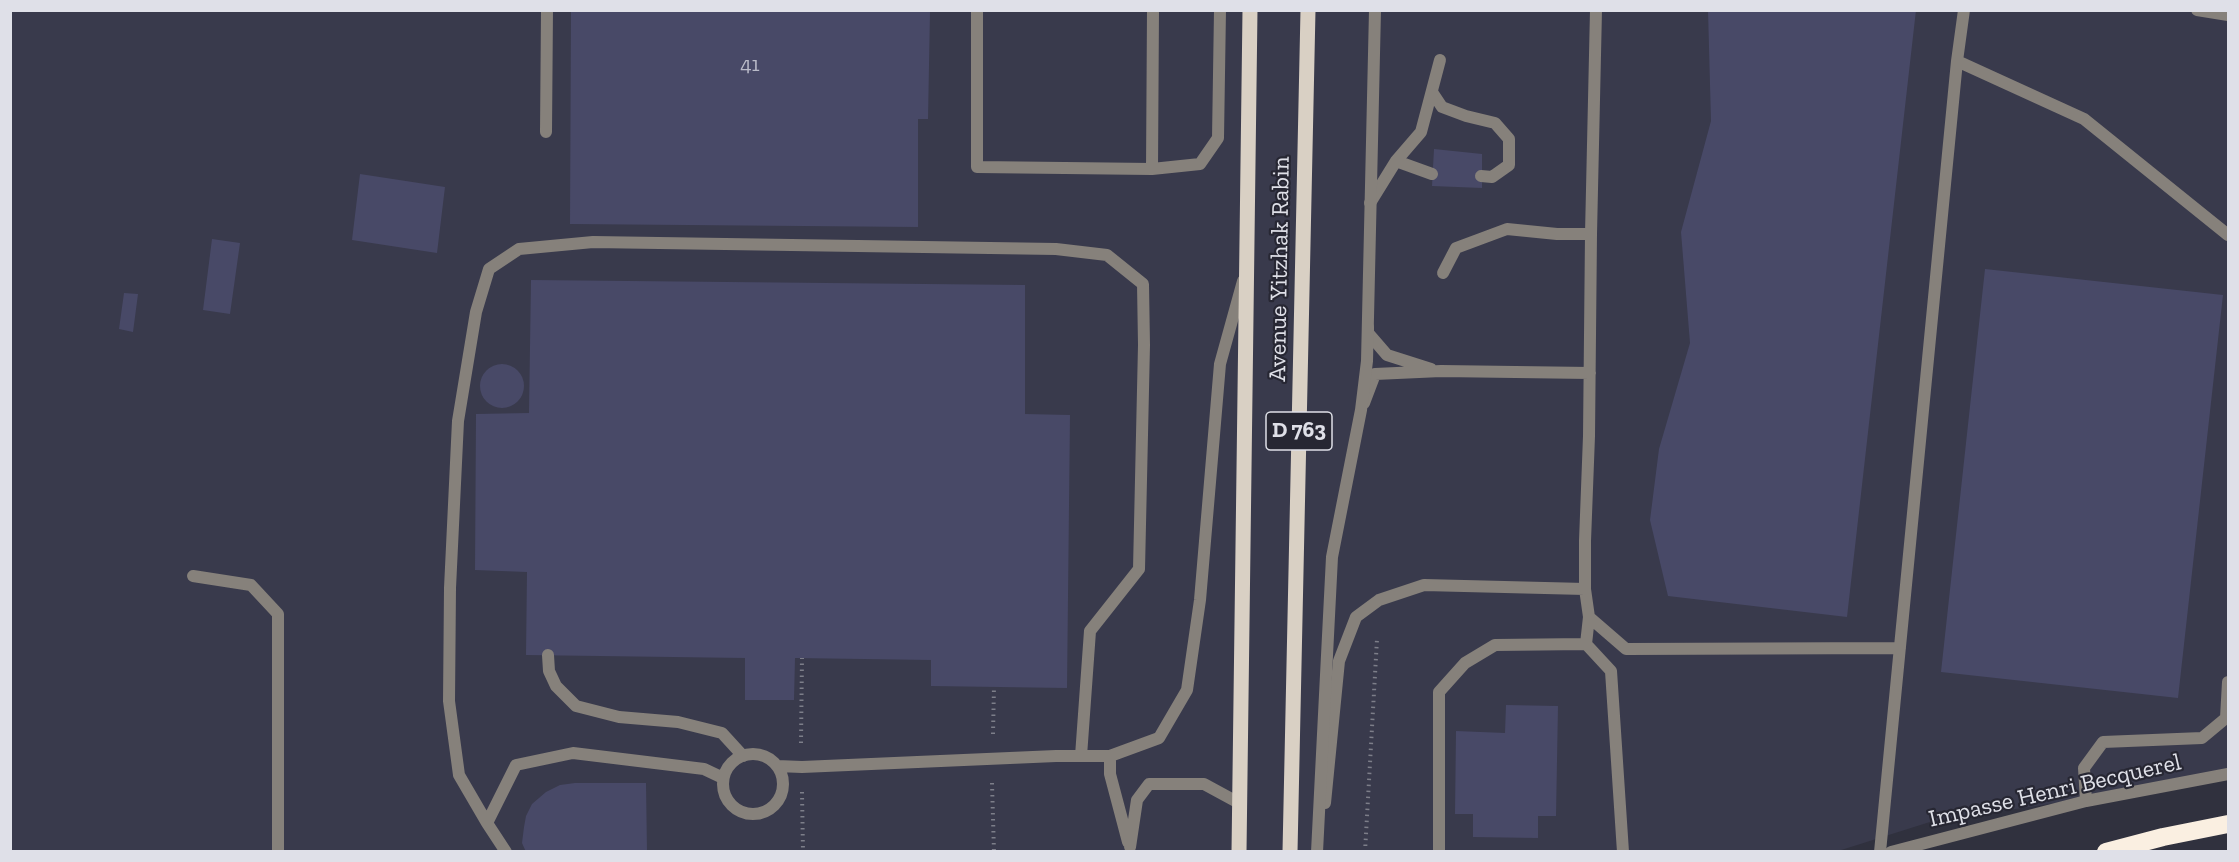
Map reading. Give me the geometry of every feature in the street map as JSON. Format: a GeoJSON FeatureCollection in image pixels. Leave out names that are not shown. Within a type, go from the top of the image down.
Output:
{"type":"FeatureCollection","features":[{"type":"Feature","properties":{"kind":"highway"},"geometry":{"type":"LineString","coordinates":[[2106,852],[2163,837],[2229,824]]}},
{"type":"Feature","properties":{"kind":"main road","name":"Avenue Yitzhak Rabin"},"geometry":{"type":"LineString","coordinates":[[1239,852],[1250,10]]}},
{"type":"Feature","properties":{"kind":"main road","name":"Avenue Yitzhak Rabin"},"geometry":{"type":"LineString","coordinates":[[1290,852],[1308,10]]}},
{"type":"Feature","properties":{"kind":"street"},"geometry":{"type":"LineString","coordinates":[[546,132],[547,10]]}},
{"type":"Feature","properties":{"kind":"street"},"geometry":{"type":"LineString","coordinates":[[977,10],[976,167],[1152,169],[1200,164],[1218,138],[1220,10]]}},
{"type":"Feature","properties":{"kind":"street"},"geometry":{"type":"LineString","coordinates":[[1152,169],[1153,10]]}},
{"type":"Feature","properties":{"kind":"street"},"geometry":{"type":"LineString","coordinates":[[1318,852],[1332,557],[1361,410],[1367,362],[1375,10]]}},
{"type":"Feature","properties":{"kind":"street"},"geometry":{"type":"LineString","coordinates":[[1596,10],[1585,589],[1589,617],[1587,644],[1611,671],[1623,852]]}},
{"type":"Feature","properties":{"kind":"street"},"geometry":{"type":"LineString","coordinates":[[1880,852],[1957,61],[1964,10]]}},
{"type":"Feature","properties":{"kind":"street"},"geometry":{"type":"LineString","coordinates":[[2197,10],[2229,15]]}},
{"type":"Feature","properties":{"kind":"street"},"geometry":{"type":"LineString","coordinates":[[1370,203],[1396,161],[1421,132],[1440,60]]}},
{"type":"Feature","properties":{"kind":"street"},"geometry":{"type":"LineString","coordinates":[[1957,61],[2084,119],[2229,235]]}},
{"type":"Feature","properties":{"kind":"street"},"geometry":{"type":"LineString","coordinates":[[1432,92],[1442,107],[1495,123],[1509,139],[1509,165],[1492,177],[1481,176]]}},
{"type":"Feature","properties":{"kind":"street"},"geometry":{"type":"LineString","coordinates":[[1396,161],[1432,174]]}},
{"type":"Feature","properties":{"kind":"street"},"geometry":{"type":"LineString","coordinates":[[1443,273],[1456,248],[1507,229],[1557,234],[1591,234]]}},
{"type":"Feature","properties":{"kind":"street"},"geometry":{"type":"LineString","coordinates":[[506,852],[459,775],[449,701],[452,516],[458,421],[476,312],[489,269],[519,249],[593,242],[1056,249],[1107,255],[1143,284],[1144,345],[1139,569],[1090,631],[1081,756]]}},
{"type":"Feature","properties":{"kind":"street"},"geometry":{"type":"LineString","coordinates":[[777,766],[1110,756],[1159,738],[1187,690],[1200,600],[1220,364],[1246,268]]}},
{"type":"Feature","properties":{"kind":"street"},"geometry":{"type":"LineString","coordinates":[[1368,310],[1368,333],[1387,355],[1441,371]]}},
{"type":"Feature","properties":{"kind":"street"},"geometry":{"type":"LineString","coordinates":[[1361,410],[1375,374],[1441,371],[1590,373]]}},
{"type":"Feature","properties":{"kind":"street"},"geometry":{"type":"LineString","coordinates":[[193,576],[251,585],[278,614],[278,852]]}},
{"type":"Feature","properties":{"kind":"street"},"geometry":{"type":"LineString","coordinates":[[1318,852],[1339,661],[1356,617],[1379,600],[1424,585],[1585,589]]}},
{"type":"Feature","properties":{"kind":"street"},"geometry":{"type":"LineString","coordinates":[[1589,617],[1626,649],[1900,648]]}},
{"type":"Feature","properties":{"kind":"street"},"geometry":{"type":"LineString","coordinates":[[1439,852],[1439,692],[1466,663],[1495,645],[1587,644]]}},
{"type":"Feature","properties":{"kind":"street"},"geometry":{"type":"LineString","coordinates":[[548,655],[549,671],[556,687],[576,706],[619,717],[678,722],[722,733],[743,756]]}},
{"type":"Feature","properties":{"kind":"street"},"geometry":{"type":"LineString","coordinates":[[2086,801],[2084,768],[2103,742],[2202,738],[2226,718],[2229,682]]}},
{"type":"Feature","properties":{"kind":"street"},"geometry":{"type":"LineString","coordinates":[[487,823],[516,765],[573,753],[704,770],[723,778]]}},
{"type":"Feature","properties":{"kind":"street"},"geometry":{"type":"LineString","coordinates":[[762,755],[777,766],[782,774],[783,784],[781,793],[770,808],[762,813],[752,814],[734,806],[727,798],[723,789],[723,778],[734,761],[743,756],[762,755]]}},
{"type":"Feature","properties":{"kind":"street"},"geometry":{"type":"LineString","coordinates":[[1110,756],[1110,774],[1130,850]]}},
{"type":"Feature","properties":{"kind":"street","name":"Impasse Henri Becquerel"},"geometry":{"type":"LineString","coordinates":[[1891,852],[2086,801],[2229,774]]}},
{"type":"Feature","properties":{"kind":"street"},"geometry":{"type":"LineString","coordinates":[[1130,850],[1137,800],[1149,784],[1204,784],[1239,802]]}},
{"type":"Feature","properties":{"kind":"path"},"geometry":{"type":"LineString","coordinates":[[1365,852],[1379,600]]}},
{"type":"Feature","properties":{"kind":"shaded area"},"geometry":{"type":"Polygon","coordinates":[[[10,11],[2228,11],[2228,778],[1933,821],[1835,852],[11,851],[10,11]]]}},
{"type":"Feature","properties":{"kind":"building"},"geometry":{"type":"Polygon","coordinates":[[[571,10],[930,12],[928,119],[918,119],[918,227],[570,224],[571,10]]]}},
{"type":"Feature","properties":{"kind":"building"},"geometry":{"type":"Polygon","coordinates":[[[1708,10],[1916,10],[1847,617],[1668,596],[1650,520],[1659,449],[1690,343],[1681,232],[1711,121],[1708,10]]]}},
{"type":"Feature","properties":{"kind":"building"},"geometry":{"type":"Polygon","coordinates":[[[1434,149],[1482,154],[1482,188],[1432,186],[1434,149]]]}},
{"type":"Feature","properties":{"kind":"building"},"geometry":{"type":"Polygon","coordinates":[[[360,174],[445,187],[437,253],[352,240],[360,174]]]}},
{"type":"Feature","properties":{"kind":"building"},"geometry":{"type":"Polygon","coordinates":[[[212,239],[240,243],[230,314],[203,310],[212,239]]]}},
{"type":"Feature","properties":{"kind":"building"},"geometry":{"type":"Polygon","coordinates":[[[1985,269],[2223,295],[2178,698],[1941,672],[1985,269]]]}},
{"type":"Feature","properties":{"kind":"building"},"geometry":{"type":"Polygon","coordinates":[[[531,280],[1025,285],[1025,414],[1070,415],[1067,688],[931,686],[931,660],[795,658],[794,700],[745,700],[745,658],[526,655],[527,572],[475,570],[476,414],[529,413],[531,280]]]}},
{"type":"Feature","properties":{"kind":"building"},"geometry":{"type":"Polygon","coordinates":[[[124,293],[138,294],[133,332],[119,329],[124,293]]]}},
{"type":"Feature","properties":{"kind":"building"},"geometry":{"type":"Polygon","coordinates":[[[502,364],[517,371],[524,386],[517,401],[502,408],[487,401],[480,386],[487,371],[502,364]]]}},
{"type":"Feature","properties":{"kind":"building"},"geometry":{"type":"Polygon","coordinates":[[[1506,705],[1558,706],[1556,816],[1538,816],[1538,838],[1473,837],[1473,814],[1455,814],[1456,731],[1505,733],[1506,705]]]}},
{"type":"Feature","properties":{"kind":"building"},"geometry":{"type":"Polygon","coordinates":[[[646,783],[647,852],[526,852],[522,843],[524,827],[532,804],[546,792],[560,785],[646,783]]]}}]}
